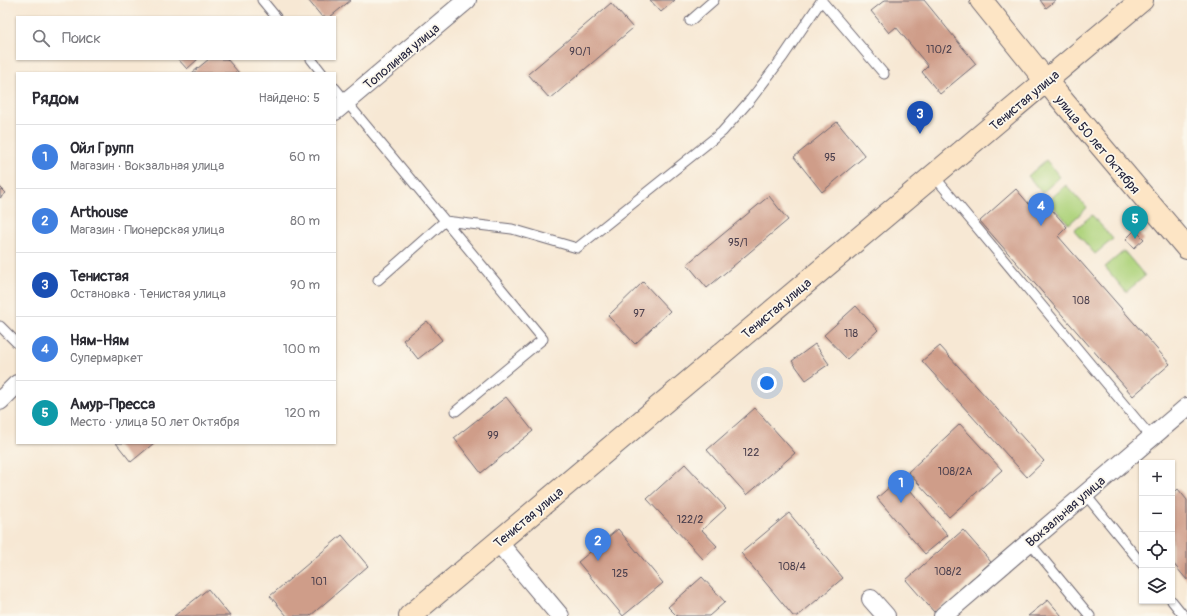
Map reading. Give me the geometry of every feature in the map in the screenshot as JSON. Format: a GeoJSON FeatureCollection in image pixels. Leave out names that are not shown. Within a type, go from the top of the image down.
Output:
{"type":"FeatureCollection","features":[{"type":"Feature","properties":{"kind":"main road","name":"улица 50 лет Октября"},"geometry":{"type":"LineString","coordinates":[[981,0],[1046,81],[1187,248]]}},
{"type":"Feature","properties":{"kind":"main road","name":"Тенистая улица"},"geometry":{"type":"LineString","coordinates":[[410,616],[1142,0]]}},
{"type":"Feature","properties":{"kind":"street","name":"Тополиная улица"},"geometry":{"type":"LineString","coordinates":[[339,100],[467,0]]}},
{"type":"Feature","properties":{"kind":"street"},"geometry":{"type":"LineString","coordinates":[[0,401],[16,385]]}},
{"type":"Feature","properties":{"kind":"street","name":"Вокзальная улица"},"geometry":{"type":"LineString","coordinates":[[943,616],[1187,407]]}},
{"type":"Feature","properties":{"kind":"street"},"geometry":{"type":"LineString","coordinates":[[498,542],[560,616]]}},
{"type":"Feature","properties":{"kind":"street"},"geometry":{"type":"LineString","coordinates":[[871,599],[886,616]]}},
{"type":"Feature","properties":{"kind":"lane"},"geometry":{"type":"LineString","coordinates":[[262,0],[275,16]]}},
{"type":"Feature","properties":{"kind":"lane"},"geometry":{"type":"LineString","coordinates":[[690,21],[714,0]]}},
{"type":"Feature","properties":{"kind":"lane"},"geometry":{"type":"LineString","coordinates":[[378,280],[445,221],[512,229],[577,248],[722,132],[751,99],[783,57],[821,0],[884,74]]}},
{"type":"Feature","properties":{"kind":"lane"},"geometry":{"type":"LineString","coordinates":[[312,60],[321,72]]}},
{"type":"Feature","properties":{"kind":"lane"},"geometry":{"type":"LineString","coordinates":[[339,100],[445,221],[543,339],[456,411]]}},
{"type":"Feature","properties":{"kind":"lane"},"geometry":{"type":"LineString","coordinates":[[934,176],[1151,438]]}},
{"type":"Feature","properties":{"kind":"lane"},"geometry":{"type":"LineString","coordinates":[[0,326],[16,342]]}},
{"type":"Feature","properties":{"kind":"lane"},"geometry":{"type":"LineString","coordinates":[[1086,494],[1139,560]]}},
{"type":"Feature","properties":{"kind":"lane"},"geometry":{"type":"LineString","coordinates":[[1029,542],[1090,616]]}},
{"type":"Feature","properties":{"kind":"lane"},"geometry":{"type":"LineString","coordinates":[[1174,604],[1184,616]]}},
{"type":"Feature","properties":{"kind":"green space"},"geometry":{"type":"Polygon","coordinates":[[[1046,160],[1060,177],[1042,193],[1028,176],[1046,160]]]}},
{"type":"Feature","properties":{"kind":"green space"},"geometry":{"type":"Polygon","coordinates":[[[1066,185],[1087,208],[1069,224],[1048,201],[1066,185]]]}},
{"type":"Feature","properties":{"kind":"green space"},"geometry":{"type":"Polygon","coordinates":[[[1092,215],[1113,239],[1095,254],[1074,230],[1092,215]]]}},
{"type":"Feature","properties":{"kind":"green space"},"geometry":{"type":"Polygon","coordinates":[[[1124,251],[1145,276],[1126,292],[1105,267],[1124,251]]]}},
{"type":"Feature","properties":{"kind":"building"},"geometry":{"type":"Polygon","coordinates":[[[308,0],[351,0],[331,16],[321,16],[308,0]]]}},
{"type":"Feature","properties":{"kind":"building"},"geometry":{"type":"Polygon","coordinates":[[[650,0],[675,0],[661,12],[650,0]]]}},
{"type":"Feature","properties":{"kind":"building"},"geometry":{"type":"Polygon","coordinates":[[[885,0],[924,0],[976,64],[940,94],[922,72],[928,66],[896,27],[889,33],[871,11],[885,0]]]}},
{"type":"Feature","properties":{"kind":"building"},"geometry":{"type":"Polygon","coordinates":[[[1040,0],[1056,0],[1046,8],[1040,0]]]}},
{"type":"Feature","properties":{"kind":"building"},"geometry":{"type":"Polygon","coordinates":[[[611,3],[633,28],[550,99],[528,74],[611,3]]]}},
{"type":"Feature","properties":{"kind":"building"},"geometry":{"type":"Polygon","coordinates":[[[179,60],[197,60],[187,69],[179,60]]]}},
{"type":"Feature","properties":{"kind":"building"},"geometry":{"type":"Polygon","coordinates":[[[208,60],[228,60],[238,72],[193,72],[208,60]]]}},
{"type":"Feature","properties":{"kind":"building"},"geometry":{"type":"Polygon","coordinates":[[[837,122],[865,156],[822,192],[794,157],[837,122]]]}},
{"type":"Feature","properties":{"kind":"building"},"geometry":{"type":"Polygon","coordinates":[[[0,187],[6,193],[0,198],[0,187]]]}},
{"type":"Feature","properties":{"kind":"building"},"geometry":{"type":"Polygon","coordinates":[[[1016,189],[1035,211],[1045,202],[1067,227],[1058,236],[1170,364],[1133,396],[980,221],[1016,189]]]}},
{"type":"Feature","properties":{"kind":"building"},"geometry":{"type":"Polygon","coordinates":[[[769,196],[788,220],[707,288],[687,264],[769,196]]]}},
{"type":"Feature","properties":{"kind":"building"},"geometry":{"type":"Polygon","coordinates":[[[1135,230],[1144,239],[1134,248],[1126,239],[1135,230]]]}},
{"type":"Feature","properties":{"kind":"building"},"geometry":{"type":"Polygon","coordinates":[[[643,282],[670,311],[635,344],[608,316],[643,282]]]}},
{"type":"Feature","properties":{"kind":"building"},"geometry":{"type":"Polygon","coordinates":[[[856,306],[878,330],[847,359],[824,335],[856,306]]]}},
{"type":"Feature","properties":{"kind":"building"},"geometry":{"type":"Polygon","coordinates":[[[427,321],[442,340],[418,359],[403,340],[427,321]]]}},
{"type":"Feature","properties":{"kind":"building"},"geometry":{"type":"Polygon","coordinates":[[[815,344],[829,364],[806,380],[792,361],[815,344]]]}},
{"type":"Feature","properties":{"kind":"building"},"geometry":{"type":"Polygon","coordinates":[[[940,346],[1044,461],[1027,477],[922,361],[940,346]]]}},
{"type":"Feature","properties":{"kind":"building"},"geometry":{"type":"Polygon","coordinates":[[[506,397],[533,431],[481,473],[454,438],[506,397]]]}},
{"type":"Feature","properties":{"kind":"building"},"geometry":{"type":"Polygon","coordinates":[[[755,408],[795,453],[747,495],[707,450],[755,408]]]}},
{"type":"Feature","properties":{"kind":"building"},"geometry":{"type":"Polygon","coordinates":[[[960,424],[1002,470],[949,517],[908,472],[960,424]]]}},
{"type":"Feature","properties":{"kind":"building"},"geometry":{"type":"Polygon","coordinates":[[[117,444],[153,444],[131,462],[117,444]]]}},
{"type":"Feature","properties":{"kind":"building"},"geometry":{"type":"Polygon","coordinates":[[[685,464],[726,508],[702,530],[717,546],[703,559],[647,499],[685,464]]]}},
{"type":"Feature","properties":{"kind":"building"},"geometry":{"type":"Polygon","coordinates":[[[900,478],[948,535],[925,554],[877,498],[900,478]]]}},
{"type":"Feature","properties":{"kind":"building"},"geometry":{"type":"Polygon","coordinates":[[[1178,489],[1187,500],[1187,580],[1175,566],[1175,492],[1178,489]]]}},
{"type":"Feature","properties":{"kind":"building"},"geometry":{"type":"Polygon","coordinates":[[[789,513],[843,578],[798,616],[793,616],[741,553],[789,513]]]}},
{"type":"Feature","properties":{"kind":"building"},"geometry":{"type":"Polygon","coordinates":[[[618,529],[663,583],[623,616],[578,562],[618,529]]]}},
{"type":"Feature","properties":{"kind":"building"},"geometry":{"type":"Polygon","coordinates":[[[963,530],[991,562],[934,612],[906,580],[963,530]]]}},
{"type":"Feature","properties":{"kind":"building"},"geometry":{"type":"Polygon","coordinates":[[[342,535],[368,566],[310,616],[287,616],[270,596],[342,535]]]}},
{"type":"Feature","properties":{"kind":"building"},"geometry":{"type":"Polygon","coordinates":[[[702,577],[725,602],[709,616],[677,616],[668,607],[702,577]]]}},
{"type":"Feature","properties":{"kind":"building"},"geometry":{"type":"Polygon","coordinates":[[[208,589],[230,616],[174,616],[208,589]]]}},
{"type":"Feature","properties":{"kind":"building"},"geometry":{"type":"Polygon","coordinates":[[[1048,600],[1062,616],[1028,616],[1048,600]]]}},
{"type":"Feature","properties":{"kind":"place","name":"Тенистая"},"geometry":{"type":"Point","coordinates":[920,134]}},
{"type":"Feature","properties":{"kind":"place","name":"Ням-Ням"},"geometry":{"type":"Point","coordinates":[1041,226]}},
{"type":"Feature","properties":{"kind":"place","name":"Амур-Пресса"},"geometry":{"type":"Point","coordinates":[1135,239]}},
{"type":"Feature","properties":{"kind":"place","name":"Ойл Групп"},"geometry":{"type":"Point","coordinates":[901,503]}},
{"type":"Feature","properties":{"kind":"place","name":"Arthouse"},"geometry":{"type":"Point","coordinates":[598,561]}}]}
